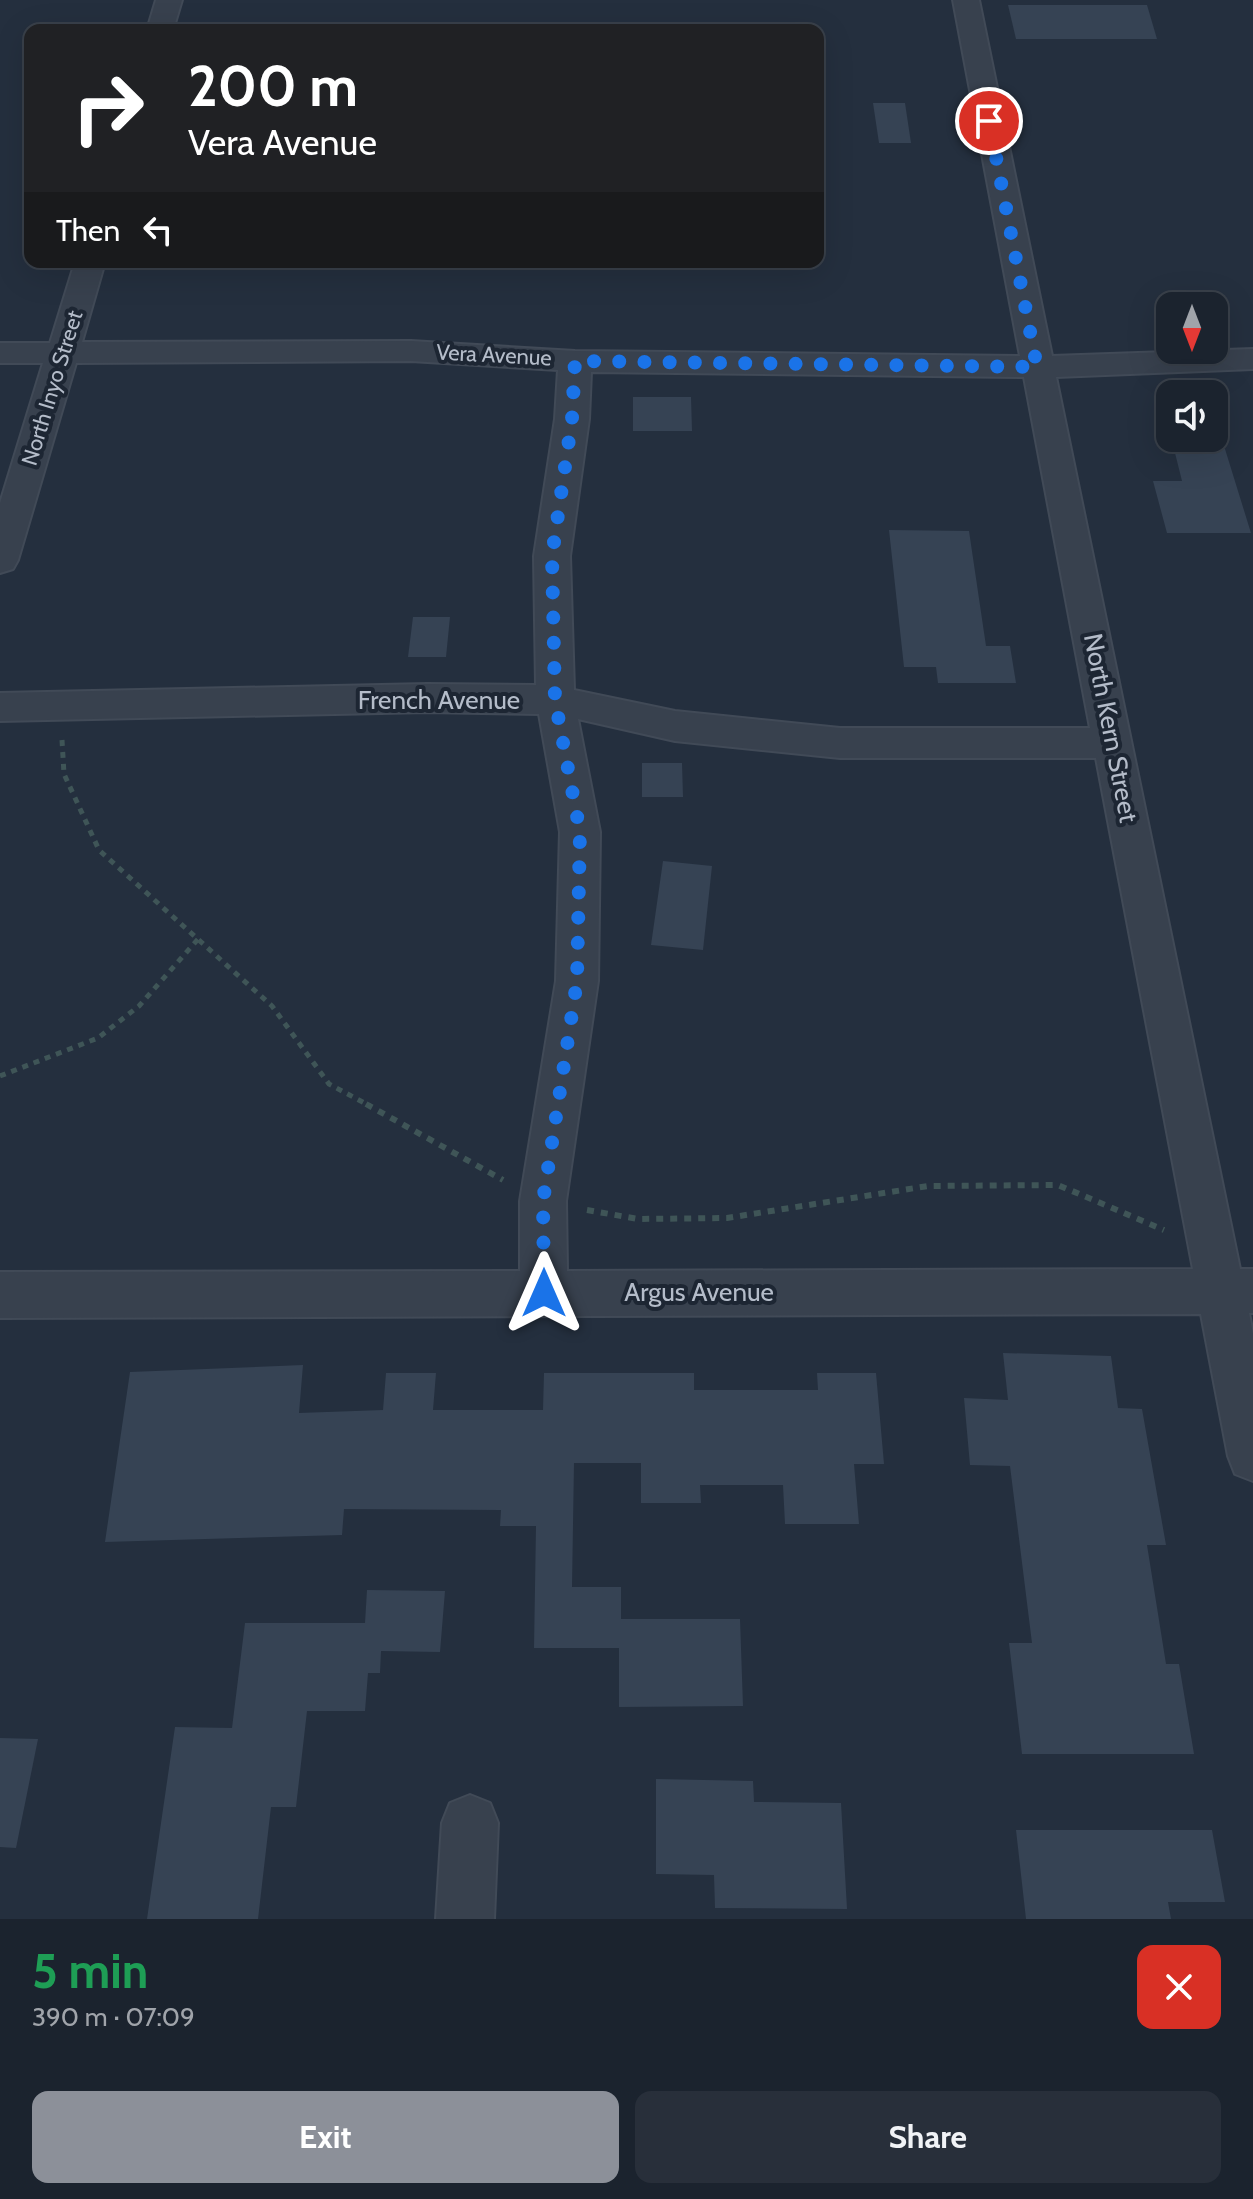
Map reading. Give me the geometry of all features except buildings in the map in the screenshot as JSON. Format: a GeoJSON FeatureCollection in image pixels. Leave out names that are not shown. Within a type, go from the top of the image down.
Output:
{"type":"FeatureCollection","features":[{"type":"Feature","properties":{"kind":"street"},"geometry":{"type":"LineString","coordinates":[[162,24],[169,0]]}},
{"type":"Feature","properties":{"kind":"street","name":"North Kern Street"},"geometry":{"type":"LineString","coordinates":[[966,0],[1114,743],[1229,1280],[1253,1456]]}},
{"type":"Feature","properties":{"kind":"street","name":"North Inyo Street"},"geometry":{"type":"LineString","coordinates":[[0,560],[88,268]]}},
{"type":"Feature","properties":{"kind":"street","name":"Vera Avenue"},"geometry":{"type":"LineString","coordinates":[[0,353],[411,351],[575,361],[1037,367],[1253,359]]}},
{"type":"Feature","properties":{"kind":"street"},"geometry":{"type":"LineString","coordinates":[[544,1293],[543,1201],[577,981],[580,832],[555,700],[552,556],[572,419],[575,361]]}},
{"type":"Feature","properties":{"kind":"street","name":"French Avenue"},"geometry":{"type":"LineString","coordinates":[[0,707],[427,698],[555,700],[675,726],[840,743],[1114,743]]}},
{"type":"Feature","properties":{"kind":"street","name":"Argus Avenue"},"geometry":{"type":"LineString","coordinates":[[0,1295],[544,1293],[1229,1280]]}},
{"type":"Feature","properties":{"kind":"street"},"geometry":{"type":"LineString","coordinates":[[465,1919],[470,1823]]}},
{"type":"Feature","properties":{"kind":"path"},"geometry":{"type":"LineString","coordinates":[[60,707],[64,774],[99,850],[272,1006],[329,1084],[543,1201],[638,1219],[727,1218],[928,1186],[1058,1185],[1158,1227],[1229,1280]]}},
{"type":"Feature","properties":{"kind":"path"},"geometry":{"type":"LineString","coordinates":[[0,1076],[98,1038],[139,1006],[199,938]]}},
{"type":"Feature","properties":{"kind":"route"},"geometry":{"type":"LineString","coordinates":[[544,1293],[543,1201],[577,981],[580,832],[555,700],[552,556],[572,419],[575,361],[1037,367],[989,121]]}}]}
